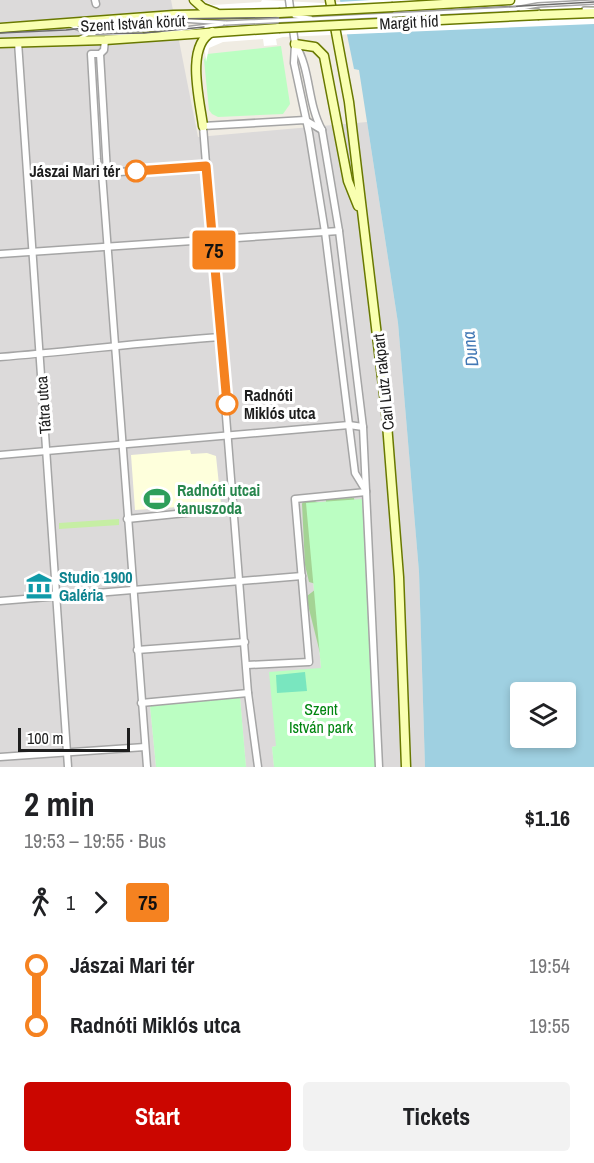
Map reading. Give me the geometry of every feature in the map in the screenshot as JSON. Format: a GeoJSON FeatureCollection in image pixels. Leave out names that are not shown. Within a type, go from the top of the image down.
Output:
{"type":"FeatureCollection","features":[{"type":"Feature","properties":{"kind":"main road","name":"Carl Lutz rakpart"},"geometry":{"type":"LineString","coordinates":[[330,0],[347,91],[374,303],[393,480],[406,767]]}},
{"type":"Feature","properties":{"kind":"main road","name":"Margit híd"},"geometry":{"type":"LineString","coordinates":[[226,19],[510,0]]}},
{"type":"Feature","properties":{"kind":"main road"},"geometry":{"type":"LineString","coordinates":[[199,10],[226,19]]}},
{"type":"Feature","properties":{"kind":"main road","name":"Szent István körút"},"geometry":{"type":"LineString","coordinates":[[0,28],[174,15],[199,10]]}},
{"type":"Feature","properties":{"kind":"main road","name":"Margit híd"},"geometry":{"type":"LineString","coordinates":[[203,32],[594,11]]}},
{"type":"Feature","properties":{"kind":"main road"},"geometry":{"type":"LineString","coordinates":[[203,32],[196,57],[203,126]]}},
{"type":"Feature","properties":{"kind":"main road","name":"Szent István körút"},"geometry":{"type":"LineString","coordinates":[[0,43],[105,40],[203,32]]}},
{"type":"Feature","properties":{"kind":"main road"},"geometry":{"type":"LineString","coordinates":[[294,44],[315,47],[324,56],[348,181],[362,214]]}},
{"type":"Feature","properties":{"kind":"street"},"geometry":{"type":"LineString","coordinates":[[289,0],[294,63],[309,133],[325,232],[355,473],[366,492]]}},
{"type":"Feature","properties":{"kind":"street"},"geometry":{"type":"LineString","coordinates":[[105,40],[104,50],[100,54],[91,54],[98,169],[105,173],[206,166]]}},
{"type":"Feature","properties":{"kind":"street","name":"Tátra utca"},"geometry":{"type":"LineString","coordinates":[[18,42],[68,767]]}},
{"type":"Feature","properties":{"kind":"street"},"geometry":{"type":"LineString","coordinates":[[294,44],[301,53],[313,113],[322,130],[339,231],[363,427],[379,767]]}},
{"type":"Feature","properties":{"kind":"street"},"geometry":{"type":"LineString","coordinates":[[258,767],[248,693],[230,437],[203,126],[305,120],[322,130]]}},
{"type":"Feature","properties":{"kind":"street"},"geometry":{"type":"LineString","coordinates":[[105,173],[106,246],[113,346],[147,767]]}},
{"type":"Feature","properties":{"kind":"street"},"geometry":{"type":"LineString","coordinates":[[0,254],[339,231]]}},
{"type":"Feature","properties":{"kind":"street"},"geometry":{"type":"LineString","coordinates":[[0,357],[221,337]]}},
{"type":"Feature","properties":{"kind":"street"},"geometry":{"type":"LineString","coordinates":[[0,455],[349,425],[363,427]]}},
{"type":"Feature","properties":{"kind":"street"},"geometry":{"type":"LineString","coordinates":[[246,666],[309,662],[295,499],[366,492]]}},
{"type":"Feature","properties":{"kind":"street"},"geometry":{"type":"LineString","coordinates":[[127,519],[184,510],[235,508]]}},
{"type":"Feature","properties":{"kind":"street"},"geometry":{"type":"LineString","coordinates":[[0,601],[302,576]]}},
{"type":"Feature","properties":{"kind":"street"},"geometry":{"type":"LineString","coordinates":[[137,650],[245,642]]}},
{"type":"Feature","properties":{"kind":"street"},"geometry":{"type":"LineString","coordinates":[[141,703],[248,693]]}},
{"type":"Feature","properties":{"kind":"street"},"geometry":{"type":"LineString","coordinates":[[0,757],[145,747]]}},
{"type":"Feature","properties":{"kind":"lane","name":"Margit híd"},"geometry":{"type":"LineString","coordinates":[[199,10],[226,19],[321,20],[516,9],[538,5],[594,2]]}},
{"type":"Feature","properties":{"kind":"lane","name":"Margit híd"},"geometry":{"type":"LineString","coordinates":[[516,9],[539,12],[594,11]]}},
{"type":"Feature","properties":{"kind":"lane","name":"Margit híd"},"geometry":{"type":"LineString","coordinates":[[516,9],[539,15]]}},
{"type":"Feature","properties":{"kind":"lane","name":"Margit híd"},"geometry":{"type":"LineString","coordinates":[[279,14],[321,20]]}},
{"type":"Feature","properties":{"kind":"lane","name":"Margit híd"},"geometry":{"type":"LineString","coordinates":[[203,32],[226,19]]}},
{"type":"Feature","properties":{"kind":"lane","name":"Margit híd"},"geometry":{"type":"LineString","coordinates":[[279,28],[321,20]]}},
{"type":"Feature","properties":{"kind":"lane","name":"Szent István körút"},"geometry":{"type":"LineString","coordinates":[[76,41],[88,34],[203,32]]}},
{"type":"Feature","properties":{"kind":"shaded area"},"geometry":{"type":"Polygon","coordinates":[[[0,0],[171,0],[198,137],[367,122],[398,323],[419,572],[425,767],[372,767],[306,503],[321,668],[276,746],[272,747],[274,767],[246,767],[240,698],[150,706],[156,767],[0,767],[0,0]]]}},
{"type":"Feature","properties":{"kind":"shaded area"},"geometry":{"type":"Polygon","coordinates":[[[190,450],[191,454],[207,453],[216,456],[221,504],[135,510],[131,455],[190,450]]]}},
{"type":"Feature","properties":{"kind":"green space"},"geometry":{"type":"Polygon","coordinates":[[[281,46],[290,104],[283,114],[218,117],[212,114],[209,110],[204,60],[207,54],[281,46]]]}},
{"type":"Feature","properties":{"kind":"green space"},"geometry":{"type":"Polygon","coordinates":[[[354,498],[355,505],[321,657],[307,601],[307,596],[316,589],[316,584],[309,582],[305,565],[302,504],[303,501],[312,500],[326,506],[326,499],[354,498]]]}},
{"type":"Feature","properties":{"kind":"green space","name":"Szent István park"},"geometry":{"type":"Polygon","coordinates":[[[362,499],[375,767],[274,767],[272,747],[276,746],[269,672],[321,668],[306,503],[362,499]]]}},
{"type":"Feature","properties":{"kind":"green space"},"geometry":{"type":"Polygon","coordinates":[[[119,519],[119,525],[59,529],[59,523],[119,519]]]}},
{"type":"Feature","properties":{"kind":"green space"},"geometry":{"type":"Polygon","coordinates":[[[305,672],[307,691],[277,693],[276,675],[305,672]]]}},
{"type":"Feature","properties":{"kind":"green space","name":"Szent István park"},"geometry":{"type":"Polygon","coordinates":[[[240,697],[246,767],[156,767],[150,706],[240,697]]]}},
{"type":"Feature","properties":{"kind":"water","name":"Duna"},"geometry":{"type":"Polygon","coordinates":[[[340,0],[594,0],[594,767],[425,767],[419,572],[398,323],[359,70],[354,69],[340,0]]]}},
{"type":"Feature","properties":{"kind":"pier"},"geometry":{"type":"Polygon","coordinates":[[[200,0],[213,5],[261,2],[262,0],[323,3],[371,0],[594,0],[594,24],[283,37],[276,39],[277,45],[264,46],[263,39],[223,42],[209,48],[206,62],[200,0]]]}},
{"type":"Feature","properties":{"kind":"tram line"},"geometry":{"type":"LineString","coordinates":[[0,33],[66,30],[168,19],[321,17],[594,2]]}},
{"type":"Feature","properties":{"kind":"tram line"},"geometry":{"type":"LineString","coordinates":[[96,34],[144,33],[204,27]]}},
{"type":"Feature","properties":{"kind":"bus line","name":"75"},"geometry":{"type":"LineString","coordinates":[[136,171],[206,166],[227,404]]}},
{"type":"Feature","properties":{"kind":"place","name":"Jászai Mari tér"},"geometry":{"type":"Point","coordinates":[136,171]}},
{"type":"Feature","properties":{"kind":"place","name":"Radnóti Miklós utca"},"geometry":{"type":"Point","coordinates":[227,404]}},
{"type":"Feature","properties":{"kind":"place","name":"Radnóti utcai tanuszoda"},"geometry":{"type":"Point","coordinates":[157,499]}},
{"type":"Feature","properties":{"kind":"place","name":"Studio 1900 Galéria"},"geometry":{"type":"Point","coordinates":[39,586]}}]}
